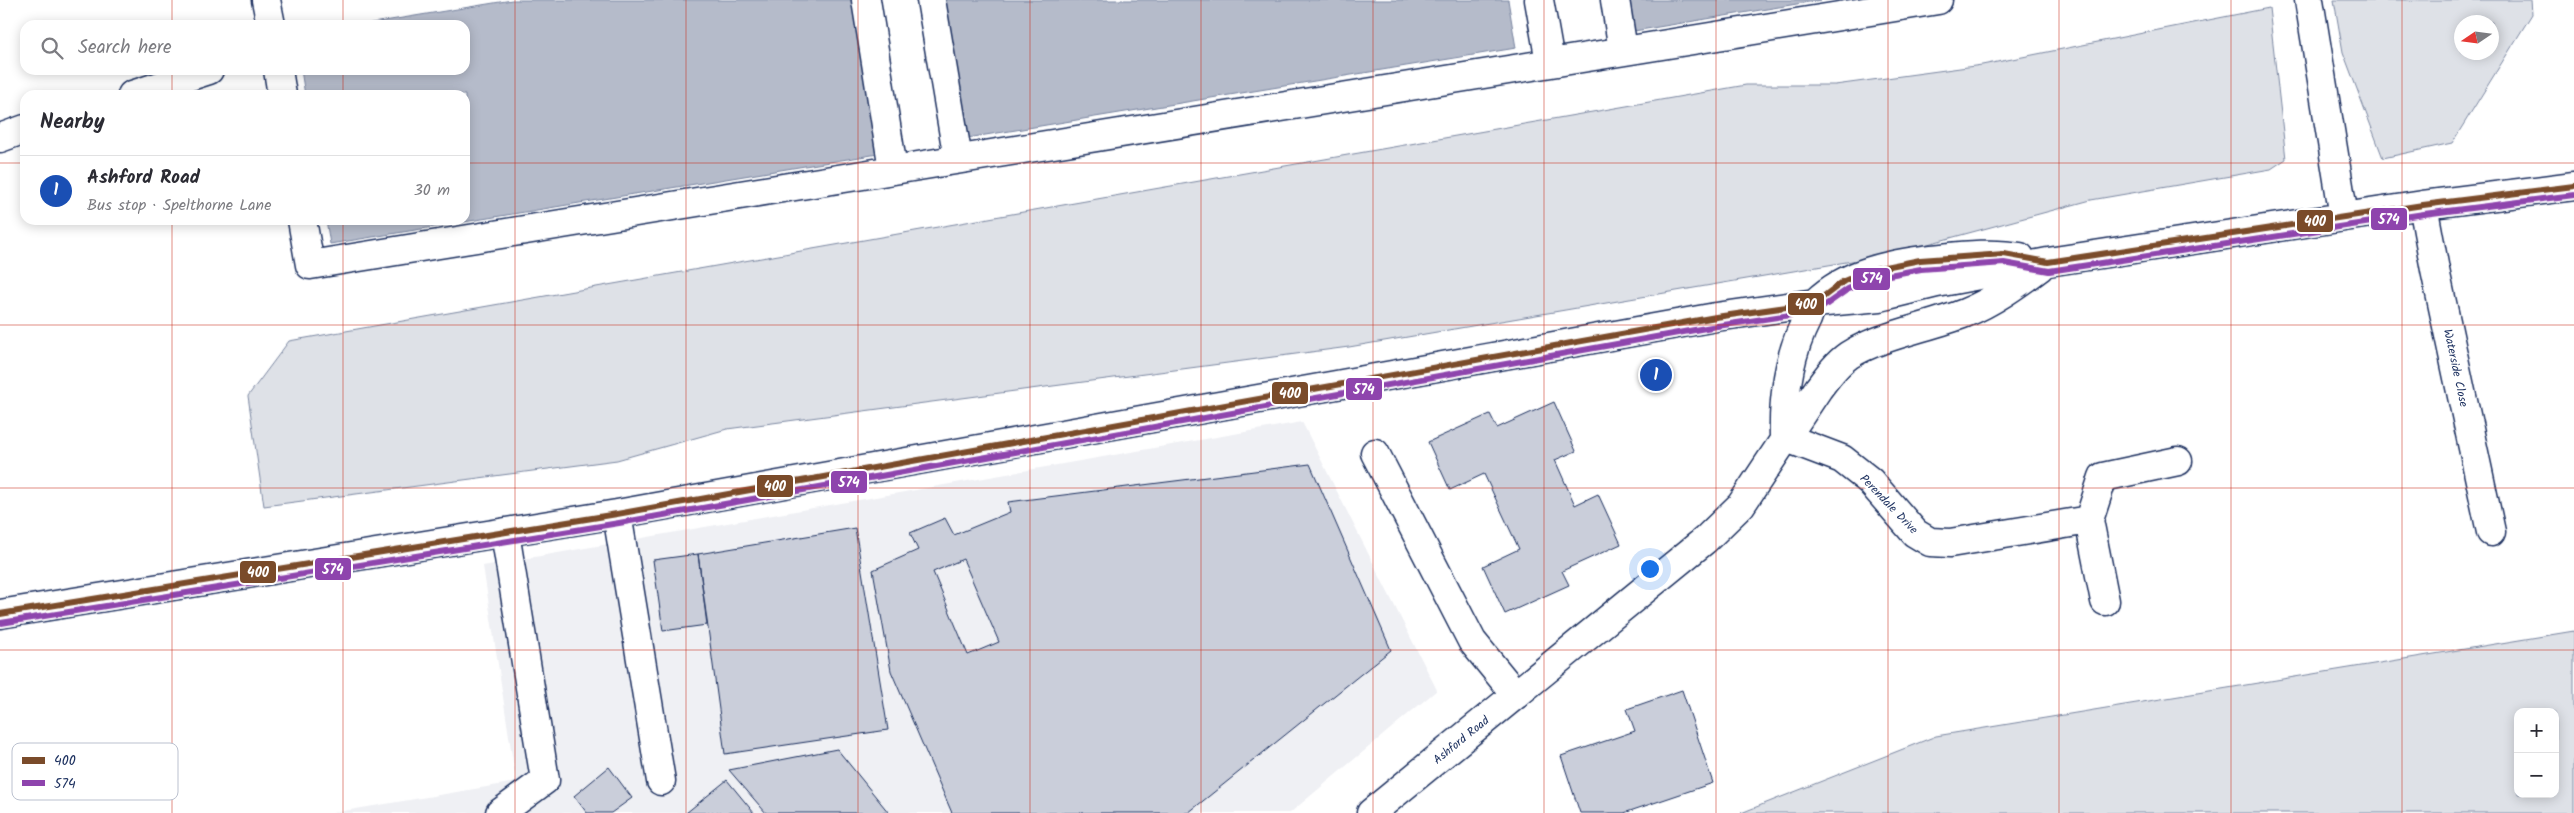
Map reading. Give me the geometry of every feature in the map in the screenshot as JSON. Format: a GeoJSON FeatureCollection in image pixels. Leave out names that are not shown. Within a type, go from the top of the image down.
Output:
{"type":"FeatureCollection","features":[{"type":"Feature","properties":{"kind":"street"},"geometry":{"type":"LineString","coordinates":[[266,0],[269,20]]}},
{"type":"Feature","properties":{"kind":"street"},"geometry":{"type":"LineString","coordinates":[[866,0],[893,169]]}},
{"type":"Feature","properties":{"kind":"street"},"geometry":{"type":"LineString","coordinates":[[931,0],[958,159]]}},
{"type":"Feature","properties":{"kind":"street"},"geometry":{"type":"LineString","coordinates":[[1540,0],[1550,62]]}},
{"type":"Feature","properties":{"kind":"street"},"geometry":{"type":"LineString","coordinates":[[1616,0],[1623,50]]}},
{"type":"Feature","properties":{"kind":"street"},"geometry":{"type":"LineString","coordinates":[[303,225],[310,265],[1938,0]]}},
{"type":"Feature","properties":{"kind":"street"},"geometry":{"type":"LineString","coordinates":[[2310,0],[2344,217]]}},
{"type":"Feature","properties":{"kind":"street"},"geometry":{"type":"LineString","coordinates":[[147,90],[194,75]]}},
{"type":"Feature","properties":{"kind":"street"},"geometry":{"type":"LineString","coordinates":[[279,75],[281,90]]}},
{"type":"Feature","properties":{"kind":"street"},"geometry":{"type":"LineString","coordinates":[[0,138],[20,132]]}},
{"type":"Feature","properties":{"kind":"street"},"geometry":{"type":"LineString","coordinates":[[1784,437],[1783,405],[1790,365],[1800,332],[1815,303],[1844,281],[1870,270],[1920,260],[2004,254],[2048,262],[2423,205],[2574,186]]}},
{"type":"Feature","properties":{"kind":"street","name":"Waterside Close"},"geometry":{"type":"LineString","coordinates":[[2423,205],[2434,270],[2491,532]]}},
{"type":"Feature","properties":{"kind":"street","name":"Ashford Road"},"geometry":{"type":"LineString","coordinates":[[1371,813],[1705,540],[1742,505],[1762,477],[1784,437],[1832,370],[1850,355],[1872,345],[1966,313],[2001,295],[2048,262]]}},
{"type":"Feature","properties":{"kind":"street"},"geometry":{"type":"LineString","coordinates":[[0,614],[617,514],[1716,318],[1815,303]]}},
{"type":"Feature","properties":{"kind":"street","name":"Perendale Drive"},"geometry":{"type":"LineString","coordinates":[[1784,437],[1842,459],[1870,481],[1915,533],[1930,542],[1950,543],[2089,520]]}},
{"type":"Feature","properties":{"kind":"street"},"geometry":{"type":"LineString","coordinates":[[1375,453],[1472,641],[1516,695]]}},
{"type":"Feature","properties":{"kind":"street"},"geometry":{"type":"LineString","coordinates":[[2105,601],[2089,520],[2103,477],[2178,461]]}},
{"type":"Feature","properties":{"kind":"street"},"geometry":{"type":"LineString","coordinates":[[617,514],[661,781]]}},
{"type":"Feature","properties":{"kind":"street"},"geometry":{"type":"LineString","coordinates":[[500,813],[545,780],[504,533]]}},
{"type":"Feature","properties":{"kind":"shaded area"},"geometry":{"type":"Polygon","coordinates":[[[2334,0],[2531,0],[2532,14],[2452,143],[2383,158],[2343,52],[2334,0]]]}},
{"type":"Feature","properties":{"kind":"shaded area"},"geometry":{"type":"Polygon","coordinates":[[[2269,8],[2286,159],[2271,169],[2091,200],[1887,255],[1349,347],[727,429],[617,460],[264,506],[248,396],[289,341],[1746,85],[1835,85],[1982,65],[2269,8]]]}},
{"type":"Feature","properties":{"kind":"shaded area"},"geometry":{"type":"Polygon","coordinates":[[[1302,422],[1437,690],[1290,813],[332,813],[516,782],[483,566],[1302,422]]]}},
{"type":"Feature","properties":{"kind":"shaded area"},"geometry":{"type":"Polygon","coordinates":[[[2574,631],[2574,813],[1741,813],[1936,736],[2574,631]]]}},
{"type":"Feature","properties":{"kind":"water"},"geometry":{"type":"Polygon","coordinates":[[[512,0],[853,0],[878,154],[470,221],[470,90],[304,90],[302,75],[470,75],[470,20],[390,20],[512,0]]]}},
{"type":"Feature","properties":{"kind":"water"},"geometry":{"type":"Polygon","coordinates":[[[945,0],[1508,0],[1516,48],[967,138],[945,0]]]}},
{"type":"Feature","properties":{"kind":"water"},"geometry":{"type":"Polygon","coordinates":[[[1629,0],[1821,0],[1634,31],[1629,0]]]}},
{"type":"Feature","properties":{"kind":"water"},"geometry":{"type":"Polygon","coordinates":[[[327,225],[446,225],[330,244],[327,225]]]}},
{"type":"Feature","properties":{"kind":"building"},"geometry":{"type":"Polygon","coordinates":[[[1554,402],[1576,451],[1555,460],[1575,505],[1598,494],[1621,544],[1562,571],[1569,585],[1505,614],[1483,566],[1519,549],[1484,474],[1450,490],[1428,442],[1490,414],[1497,428],[1554,402]]]}},
{"type":"Feature","properties":{"kind":"building"},"geometry":{"type":"Polygon","coordinates":[[[1310,464],[1391,650],[1188,813],[952,813],[891,671],[873,570],[918,550],[910,533],[945,518],[954,535],[1010,512],[1008,502],[1310,464]],[[963,559],[933,572],[968,655],[999,642],[963,559]]]}},
{"type":"Feature","properties":{"kind":"building"},"geometry":{"type":"Polygon","coordinates":[[[855,528],[888,730],[725,754],[698,554],[855,528]]]}},
{"type":"Feature","properties":{"kind":"building"},"geometry":{"type":"Polygon","coordinates":[[[698,554],[707,625],[663,631],[653,560],[698,554]]]}},
{"type":"Feature","properties":{"kind":"building"},"geometry":{"type":"Polygon","coordinates":[[[1682,690],[1713,783],[1624,813],[1580,813],[1561,756],[1635,731],[1627,709],[1682,690]]]}},
{"type":"Feature","properties":{"kind":"building"},"geometry":{"type":"Polygon","coordinates":[[[837,749],[889,813],[766,813],[729,770],[837,749]]]}},
{"type":"Feature","properties":{"kind":"building"},"geometry":{"type":"Polygon","coordinates":[[[609,767],[632,798],[611,813],[587,813],[574,796],[609,767]]]}},
{"type":"Feature","properties":{"kind":"building"},"geometry":{"type":"Polygon","coordinates":[[[727,780],[754,813],[686,813],[727,780]]]}},
{"type":"Feature","properties":{"kind":"transit line","name":"400"},"geometry":{"type":"LineString","coordinates":[[0,614],[617,514],[1716,317],[1815,303],[1844,281],[1870,270],[1920,260],[2004,254],[2048,262],[2423,205],[2574,186]]}},
{"type":"Feature","properties":{"kind":"transit line","name":"574"},"geometry":{"type":"LineString","coordinates":[[1,623],[619,523],[1717,326],[1817,311],[1848,289],[1873,278],[1921,269],[2004,263],[2049,271],[2424,214],[2574,195]]}},
{"type":"Feature","properties":{"kind":"place","name":"Ashford Road"},"geometry":{"type":"Point","coordinates":[1656,375]}}]}
